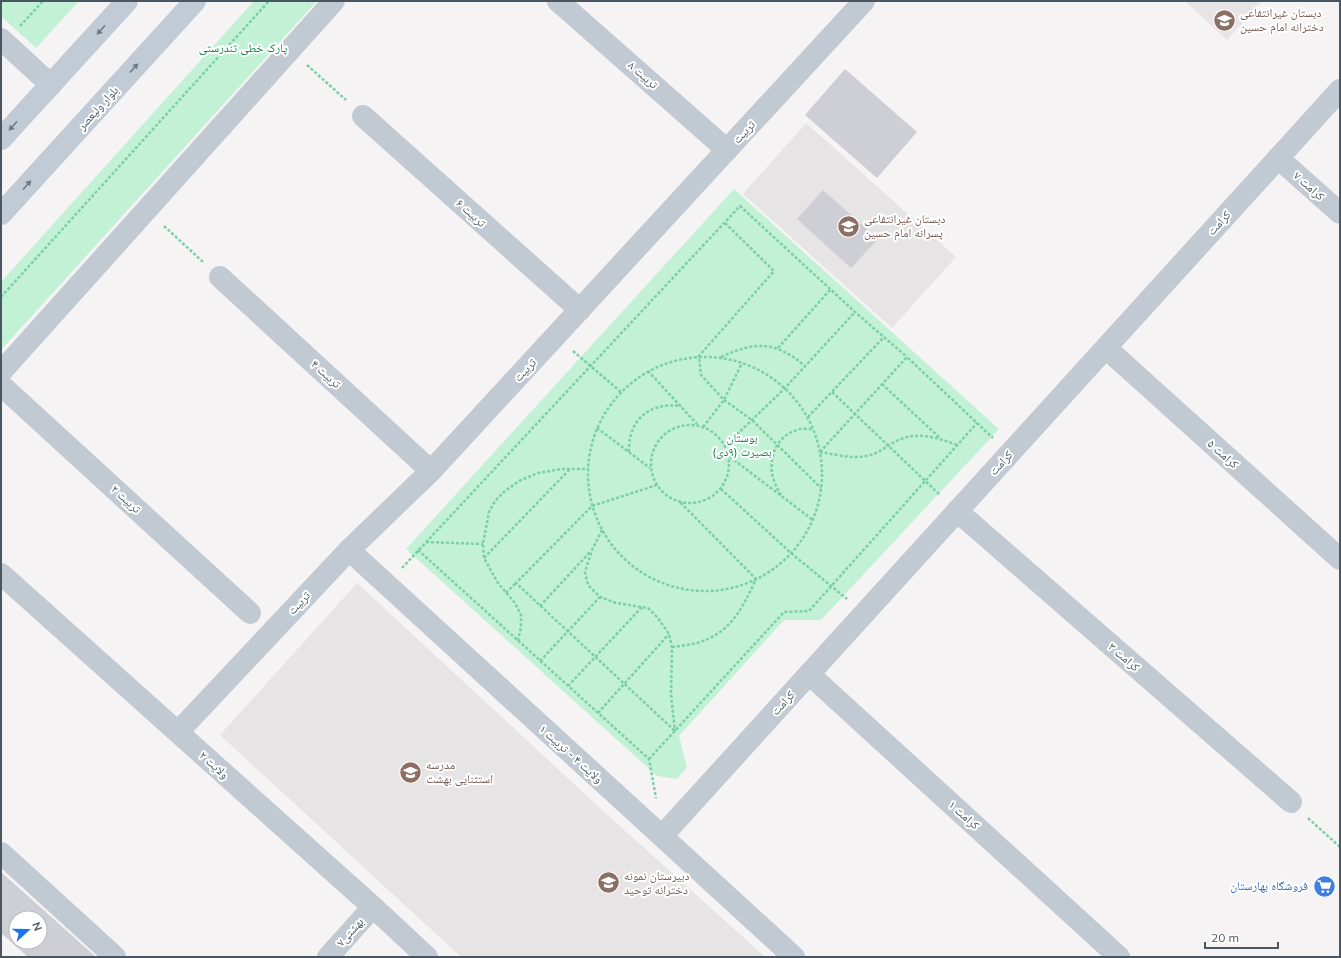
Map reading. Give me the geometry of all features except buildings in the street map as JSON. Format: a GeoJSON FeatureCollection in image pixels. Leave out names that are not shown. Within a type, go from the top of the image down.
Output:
{"type":"FeatureCollection","features":[{"type":"Feature","properties":{"kind":"main road"},"geometry":{"type":"LineString","coordinates":[[1,139],[127,1]]}},
{"type":"Feature","properties":{"kind":"main road","name":"بلوار ولیعصر"},"geometry":{"type":"LineString","coordinates":[[1,214],[195,1]]}},
{"type":"Feature","properties":{"kind":"street"},"geometry":{"type":"LineString","coordinates":[[1,372],[334,1]]}},
{"type":"Feature","properties":{"kind":"street","name":"تربیت ۸"},"geometry":{"type":"LineString","coordinates":[[558,1],[728,150]]}},
{"type":"Feature","properties":{"kind":"street","name":"تربیت"},"geometry":{"type":"LineString","coordinates":[[178,732],[348,550],[431,471],[864,1]]}},
{"type":"Feature","properties":{"kind":"street"},"geometry":{"type":"LineString","coordinates":[[1,39],[51,85]]}},
{"type":"Feature","properties":{"kind":"street","name":"کرامت"},"geometry":{"type":"LineString","coordinates":[[662,836],[1340,90]]}},
{"type":"Feature","properties":{"kind":"street","name":"تربیت ۶"},"geometry":{"type":"LineString","coordinates":[[363,116],[580,310]]}},
{"type":"Feature","properties":{"kind":"street","name":"کرامت ۷"},"geometry":{"type":"LineString","coordinates":[[1278,158],[1340,213]]}},
{"type":"Feature","properties":{"kind":"street","name":"تربیت ۴"},"geometry":{"type":"LineString","coordinates":[[220,277],[431,471]]}},
{"type":"Feature","properties":{"kind":"street","name":"کرامت ۵"},"geometry":{"type":"LineString","coordinates":[[1106,348],[1340,559]]}},
{"type":"Feature","properties":{"kind":"street","name":"تربیت ۲"},"geometry":{"type":"LineString","coordinates":[[1,386],[250,613]]}},
{"type":"Feature","properties":{"kind":"street","name":"کرامت ۳"},"geometry":{"type":"LineString","coordinates":[[957,511],[1291,802]]}},
{"type":"Feature","properties":{"kind":"street","name":"ولایت ۴ - تربیت ۱"},"geometry":{"type":"LineString","coordinates":[[348,550],[794,957]]}},
{"type":"Feature","properties":{"kind":"street","name":"ولایت ۲"},"geometry":{"type":"LineString","coordinates":[[2,576],[178,732],[427,957]]}},
{"type":"Feature","properties":{"kind":"street","name":"کرامت ۱"},"geometry":{"type":"LineString","coordinates":[[809,674],[1119,957]]}},
{"type":"Feature","properties":{"kind":"street"},"geometry":{"type":"LineString","coordinates":[[1,853],[115,957]]}},
{"type":"Feature","properties":{"kind":"street","name":"بهشتی۷"},"geometry":{"type":"LineString","coordinates":[[328,957],[373,907]]}},
{"type":"Feature","properties":{"kind":"path"},"geometry":{"type":"LineString","coordinates":[[1,297],[269,1]]}},
{"type":"Feature","properties":{"kind":"path"},"geometry":{"type":"LineString","coordinates":[[290,50],[363,116]]}},
{"type":"Feature","properties":{"kind":"path"},"geometry":{"type":"LineString","coordinates":[[386,585],[740,206],[830,290],[907,357],[1010,454]]}},
{"type":"Feature","properties":{"kind":"path"},"geometry":{"type":"LineString","coordinates":[[146,210],[220,277]]}},
{"type":"Feature","properties":{"kind":"path"},"geometry":{"type":"LineString","coordinates":[[725,223],[774,271],[699,356],[701,375],[724,400],[752,420],[821,489]]}},
{"type":"Feature","properties":{"kind":"path"},"geometry":{"type":"LineString","coordinates":[[778,348],[830,290]]}},
{"type":"Feature","properties":{"kind":"path"},"geometry":{"type":"LineString","coordinates":[[726,446],[784,389],[855,312]]}},
{"type":"Feature","properties":{"kind":"path"},"geometry":{"type":"LineString","coordinates":[[556,336],[621,392]]}},
{"type":"Feature","properties":{"kind":"path"},"geometry":{"type":"LineString","coordinates":[[808,417],[884,337]]}},
{"type":"Feature","properties":{"kind":"path"},"geometry":{"type":"LineString","coordinates":[[719,358],[730,353],[755,346],[771,346],[792,355],[805,366]]}},
{"type":"Feature","properties":{"kind":"path"},"geometry":{"type":"LineString","coordinates":[[699,356],[719,358],[725,358],[750,365],[773,378],[792,396],[808,417],[818,442],[822,468],[821,489],[813,520],[801,542],[783,562],[762,577],[737,587],[711,591],[685,590],[660,582],[637,569],[617,552],[602,530],[592,506],[588,480],[589,454],[597,428],[610,405],[627,386],[648,371],[673,360],[699,356]]}},
{"type":"Feature","properties":{"kind":"path"},"geometry":{"type":"LineString","coordinates":[[819,452],[907,357]]}},
{"type":"Feature","properties":{"kind":"path"},"geometry":{"type":"LineString","coordinates":[[703,427],[724,400],[742,363]]}},
{"type":"Feature","properties":{"kind":"path"},"geometry":{"type":"LineString","coordinates":[[648,371],[697,424],[714,432],[726,446],[730,468],[727,480],[721,489],[706,500],[688,504],[670,498],[657,485],[651,468],[653,450],[663,434],[679,425],[697,424]]}},
{"type":"Feature","properties":{"kind":"path"},"geometry":{"type":"LineString","coordinates":[[882,384],[941,439]]}},
{"type":"Feature","properties":{"kind":"path"},"geometry":{"type":"LineString","coordinates":[[832,392],[957,511]]}},
{"type":"Feature","properties":{"kind":"path"},"geometry":{"type":"LineString","coordinates":[[630,452],[629,441],[632,429],[638,420],[647,412],[657,407],[669,405],[681,406]]}},
{"type":"Feature","properties":{"kind":"path"},"geometry":{"type":"LineString","coordinates":[[418,550],[649,759],[784,612],[809,611],[978,423]]}},
{"type":"Feature","properties":{"kind":"path"},"geometry":{"type":"LineString","coordinates":[[597,428],[651,468]]}},
{"type":"Feature","properties":{"kind":"path"},"geometry":{"type":"LineString","coordinates":[[781,495],[773,479],[772,470],[772,456],[776,445],[783,437],[797,430],[812,429]]}},
{"type":"Feature","properties":{"kind":"path"},"geometry":{"type":"LineString","coordinates":[[819,452],[851,457],[866,456],[880,451],[907,436],[924,435],[958,445]]}},
{"type":"Feature","properties":{"kind":"path"},"geometry":{"type":"LineString","coordinates":[[729,457],[813,520]]}},
{"type":"Feature","properties":{"kind":"path"},"geometry":{"type":"LineString","coordinates":[[518,641],[521,627],[521,615],[515,603],[492,573],[484,558],[483,544],[489,512],[495,501],[505,490],[538,473],[561,469],[588,469]]}},
{"type":"Feature","properties":{"kind":"path"},"geometry":{"type":"LineString","coordinates":[[484,558],[570,469]]}},
{"type":"Feature","properties":{"kind":"path"},"geometry":{"type":"LineString","coordinates":[[506,593],[592,506],[657,485]]}},
{"type":"Feature","properties":{"kind":"path"},"geometry":{"type":"LineString","coordinates":[[721,489],[791,553],[864,613]]}},
{"type":"Feature","properties":{"kind":"path"},"geometry":{"type":"LineString","coordinates":[[679,501],[756,579]]}},
{"type":"Feature","properties":{"kind":"path"},"geometry":{"type":"LineString","coordinates":[[602,530],[592,550],[585,572],[588,585],[600,597],[616,603],[648,608],[658,618],[669,634],[672,647],[671,696],[675,731]]}},
{"type":"Feature","properties":{"kind":"path"},"geometry":{"type":"LineString","coordinates":[[425,542],[483,544]]}},
{"type":"Feature","properties":{"kind":"path"},"geometry":{"type":"LineString","coordinates":[[540,606],[592,550]]}},
{"type":"Feature","properties":{"kind":"path"},"geometry":{"type":"LineString","coordinates":[[672,647],[695,644],[711,638],[727,628],[745,602],[756,579]]}},
{"type":"Feature","properties":{"kind":"path"},"geometry":{"type":"LineString","coordinates":[[516,583],[675,731]]}},
{"type":"Feature","properties":{"kind":"path"},"geometry":{"type":"LineString","coordinates":[[540,661],[600,597]]}},
{"type":"Feature","properties":{"kind":"path"},"geometry":{"type":"LineString","coordinates":[[568,686],[642,607]]}},
{"type":"Feature","properties":{"kind":"path"},"geometry":{"type":"LineString","coordinates":[[598,713],[669,634]]}},
{"type":"Feature","properties":{"kind":"path"},"geometry":{"type":"LineString","coordinates":[[1291,802],[1340,847]]}},
{"type":"Feature","properties":{"kind":"shaded area","name":"دبستان غیرانتفاعی دخترانه امام حسین"},"geometry":{"type":"Polygon","coordinates":[[[1185,1],[1262,1],[1227,40],[1185,1]]]}},
{"type":"Feature","properties":{"kind":"shaded area","name":"دبستان غیرانتفاعی پسرانه امام حسین"},"geometry":{"type":"Polygon","coordinates":[[[806,123],[956,257],[892,328],[743,194],[806,123]]]}},
{"type":"Feature","properties":{"kind":"shaded area","name":"مدرسه استثنایی بهشت"},"geometry":{"type":"Polygon","coordinates":[[[357,583],[601,809],[765,957],[461,957],[220,735],[357,583]]]}},
{"type":"Feature","properties":{"kind":"green space"},"geometry":{"type":"Polygon","coordinates":[[[1,1],[79,1],[36,48],[1,16],[1,1]]]}},
{"type":"Feature","properties":{"kind":"green space","name":"پارک خطی تندرستی"},"geometry":{"type":"Polygon","coordinates":[[[254,1],[317,1],[1,350],[1,282],[254,1]]]}},
{"type":"Feature","properties":{"kind":"green space","name":"بوستان بصیرت (۹دی)"},"geometry":{"type":"Polygon","coordinates":[[[734,189],[999,429],[821,620],[784,620],[679,736],[687,767],[677,779],[657,776],[406,549],[734,189]]]}},
{"type":"Feature","properties":{"kind":"place","name":"دبستان غیرانتفاعی دخترانه امام حسین"},"geometry":{"type":"Point","coordinates":[1225,20]}},
{"type":"Feature","properties":{"kind":"place","name":"دبستان غیرانتفاعی پسرانه امام حسین"},"geometry":{"type":"Point","coordinates":[849,226]}},
{"type":"Feature","properties":{"kind":"place","name":"مدرسه استثنایی بهشت"},"geometry":{"type":"Point","coordinates":[411,772]}},
{"type":"Feature","properties":{"kind":"place","name":"دبیرستان نمونه دخترانه توحید"},"geometry":{"type":"Point","coordinates":[609,883]}},
{"type":"Feature","properties":{"kind":"place","name":"فروشگاه بهارستان"},"geometry":{"type":"Point","coordinates":[1324,886]}}]}
